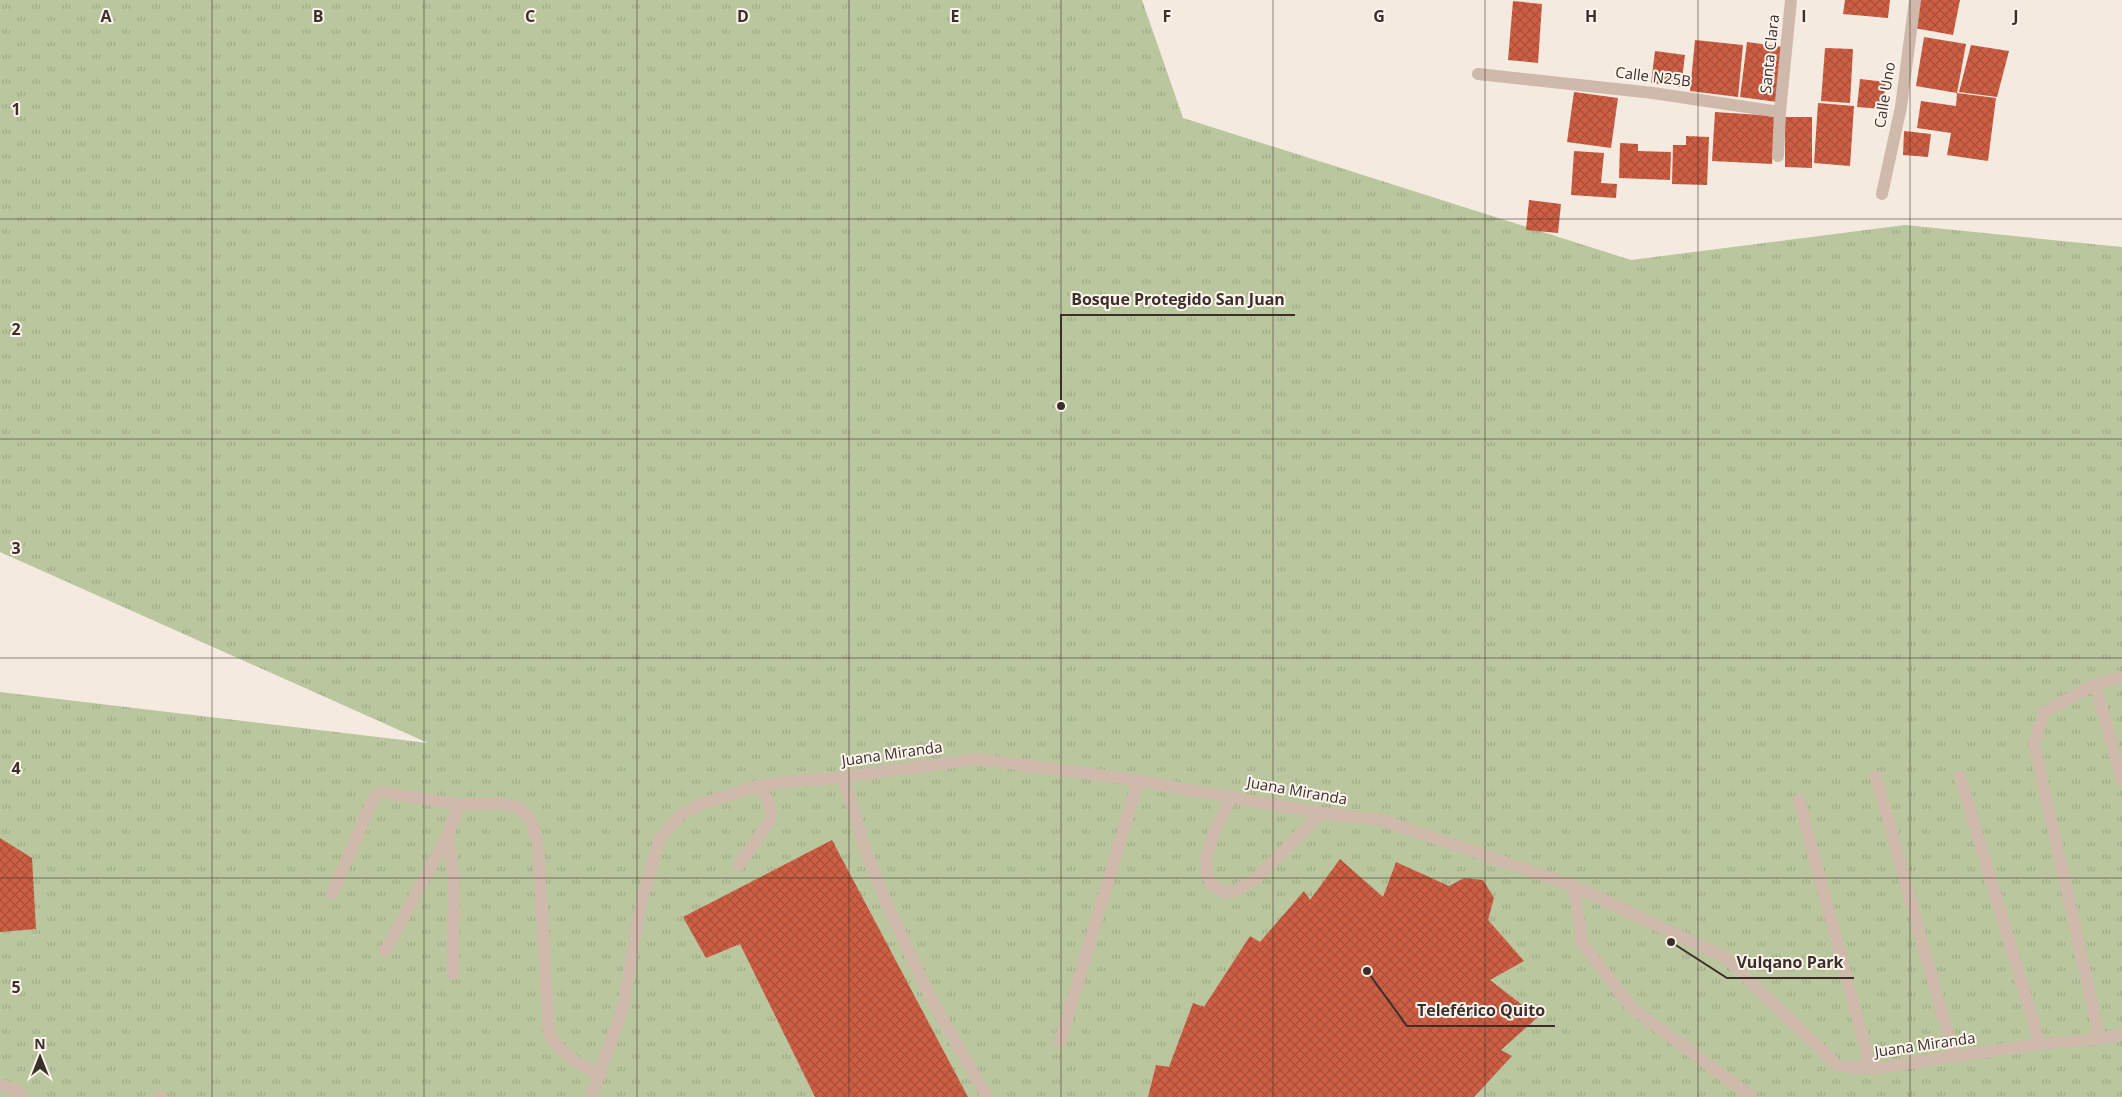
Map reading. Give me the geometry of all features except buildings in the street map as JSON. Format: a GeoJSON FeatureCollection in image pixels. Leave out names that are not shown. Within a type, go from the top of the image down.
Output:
{"type":"FeatureCollection","features":[{"type":"Feature","properties":{"kind":"street","name":"Santa Clara"},"geometry":{"type":"LineString","coordinates":[[1780,112],[1791,0]]}},
{"type":"Feature","properties":{"kind":"street","name":"Calle Uno"},"geometry":{"type":"LineString","coordinates":[[1882,194],[1901,107],[1915,0]]}},
{"type":"Feature","properties":{"kind":"street","name":"Calle N25B"},"geometry":{"type":"LineString","coordinates":[[1478,74],[1653,93],[1780,112]]}},
{"type":"Feature","properties":{"kind":"street"},"geometry":{"type":"LineString","coordinates":[[1778,156],[1780,112]]}},
{"type":"Feature","properties":{"kind":"street"},"geometry":{"type":"LineString","coordinates":[[2100,1039],[2034,744],[2044,712],[2095,684],[2122,677]]}},
{"type":"Feature","properties":{"kind":"street"},"geometry":{"type":"LineString","coordinates":[[2095,684],[2122,780]]}},
{"type":"Feature","properties":{"kind":"street","name":"Juana Miranda"},"geometry":{"type":"LineString","coordinates":[[591,1097],[623,1008],[642,904],[659,840],[680,815],[704,803],[760,786],[978,759],[1138,780],[1321,812],[1382,820],[1574,886],[1726,958],[1837,1064],[1871,1070],[2040,1044],[2100,1039],[2122,1034]]}},
{"type":"Feature","properties":{"kind":"street"},"geometry":{"type":"LineString","coordinates":[[1876,776],[1954,1057]]}},
{"type":"Feature","properties":{"kind":"street"},"geometry":{"type":"LineString","coordinates":[[1960,776],[2040,1044]]}},
{"type":"Feature","properties":{"kind":"street"},"geometry":{"type":"LineString","coordinates":[[842,777],[856,816],[861,838],[886,902],[930,997],[987,1097]]}},
{"type":"Feature","properties":{"kind":"street"},"geometry":{"type":"LineString","coordinates":[[1060,1041],[1138,780]]}},
{"type":"Feature","properties":{"kind":"street"},"geometry":{"type":"LineString","coordinates":[[739,865],[770,821],[770,805],[760,786]]}},
{"type":"Feature","properties":{"kind":"street"},"geometry":{"type":"LineString","coordinates":[[332,894],[374,796],[382,792],[459,804],[512,806],[522,811],[530,818],[538,846],[549,1032],[553,1042],[563,1052],[600,1076]]}},
{"type":"Feature","properties":{"kind":"street"},"geometry":{"type":"LineString","coordinates":[[1232,796],[1215,830],[1206,857],[1207,876],[1216,889],[1224,892],[1234,891],[1256,880],[1321,812]]}},
{"type":"Feature","properties":{"kind":"street"},"geometry":{"type":"LineString","coordinates":[[1799,800],[1871,1070]]}},
{"type":"Feature","properties":{"kind":"street"},"geometry":{"type":"LineString","coordinates":[[385,952],[448,835],[459,804]]}},
{"type":"Feature","properties":{"kind":"street"},"geometry":{"type":"LineString","coordinates":[[448,835],[454,877],[453,974]]}},
{"type":"Feature","properties":{"kind":"street"},"geometry":{"type":"LineString","coordinates":[[1574,886],[1582,943],[1632,1008],[1752,1097]]}},
{"type":"Feature","properties":{"kind":"street"},"geometry":{"type":"LineString","coordinates":[[0,1085],[14,1089],[24,1097]]}},
{"type":"Feature","properties":{"kind":"green space"},"geometry":{"type":"Polygon","coordinates":[[[0,0],[1142,0],[1183,118],[1631,260],[1905,225],[2122,247],[2122,1097],[0,1097],[0,692],[428,743],[0,552],[0,0]]]}},
{"type":"Feature","properties":{"kind":"place","name":"Bosque Protegido San Juan"},"geometry":{"type":"Point","coordinates":[1061,406]}},
{"type":"Feature","properties":{"kind":"place","name":"Vulqano Park"},"geometry":{"type":"Point","coordinates":[1671,942]}},
{"type":"Feature","properties":{"kind":"place","name":"Teleférico Quito"},"geometry":{"type":"Point","coordinates":[1367,971]}}]}
